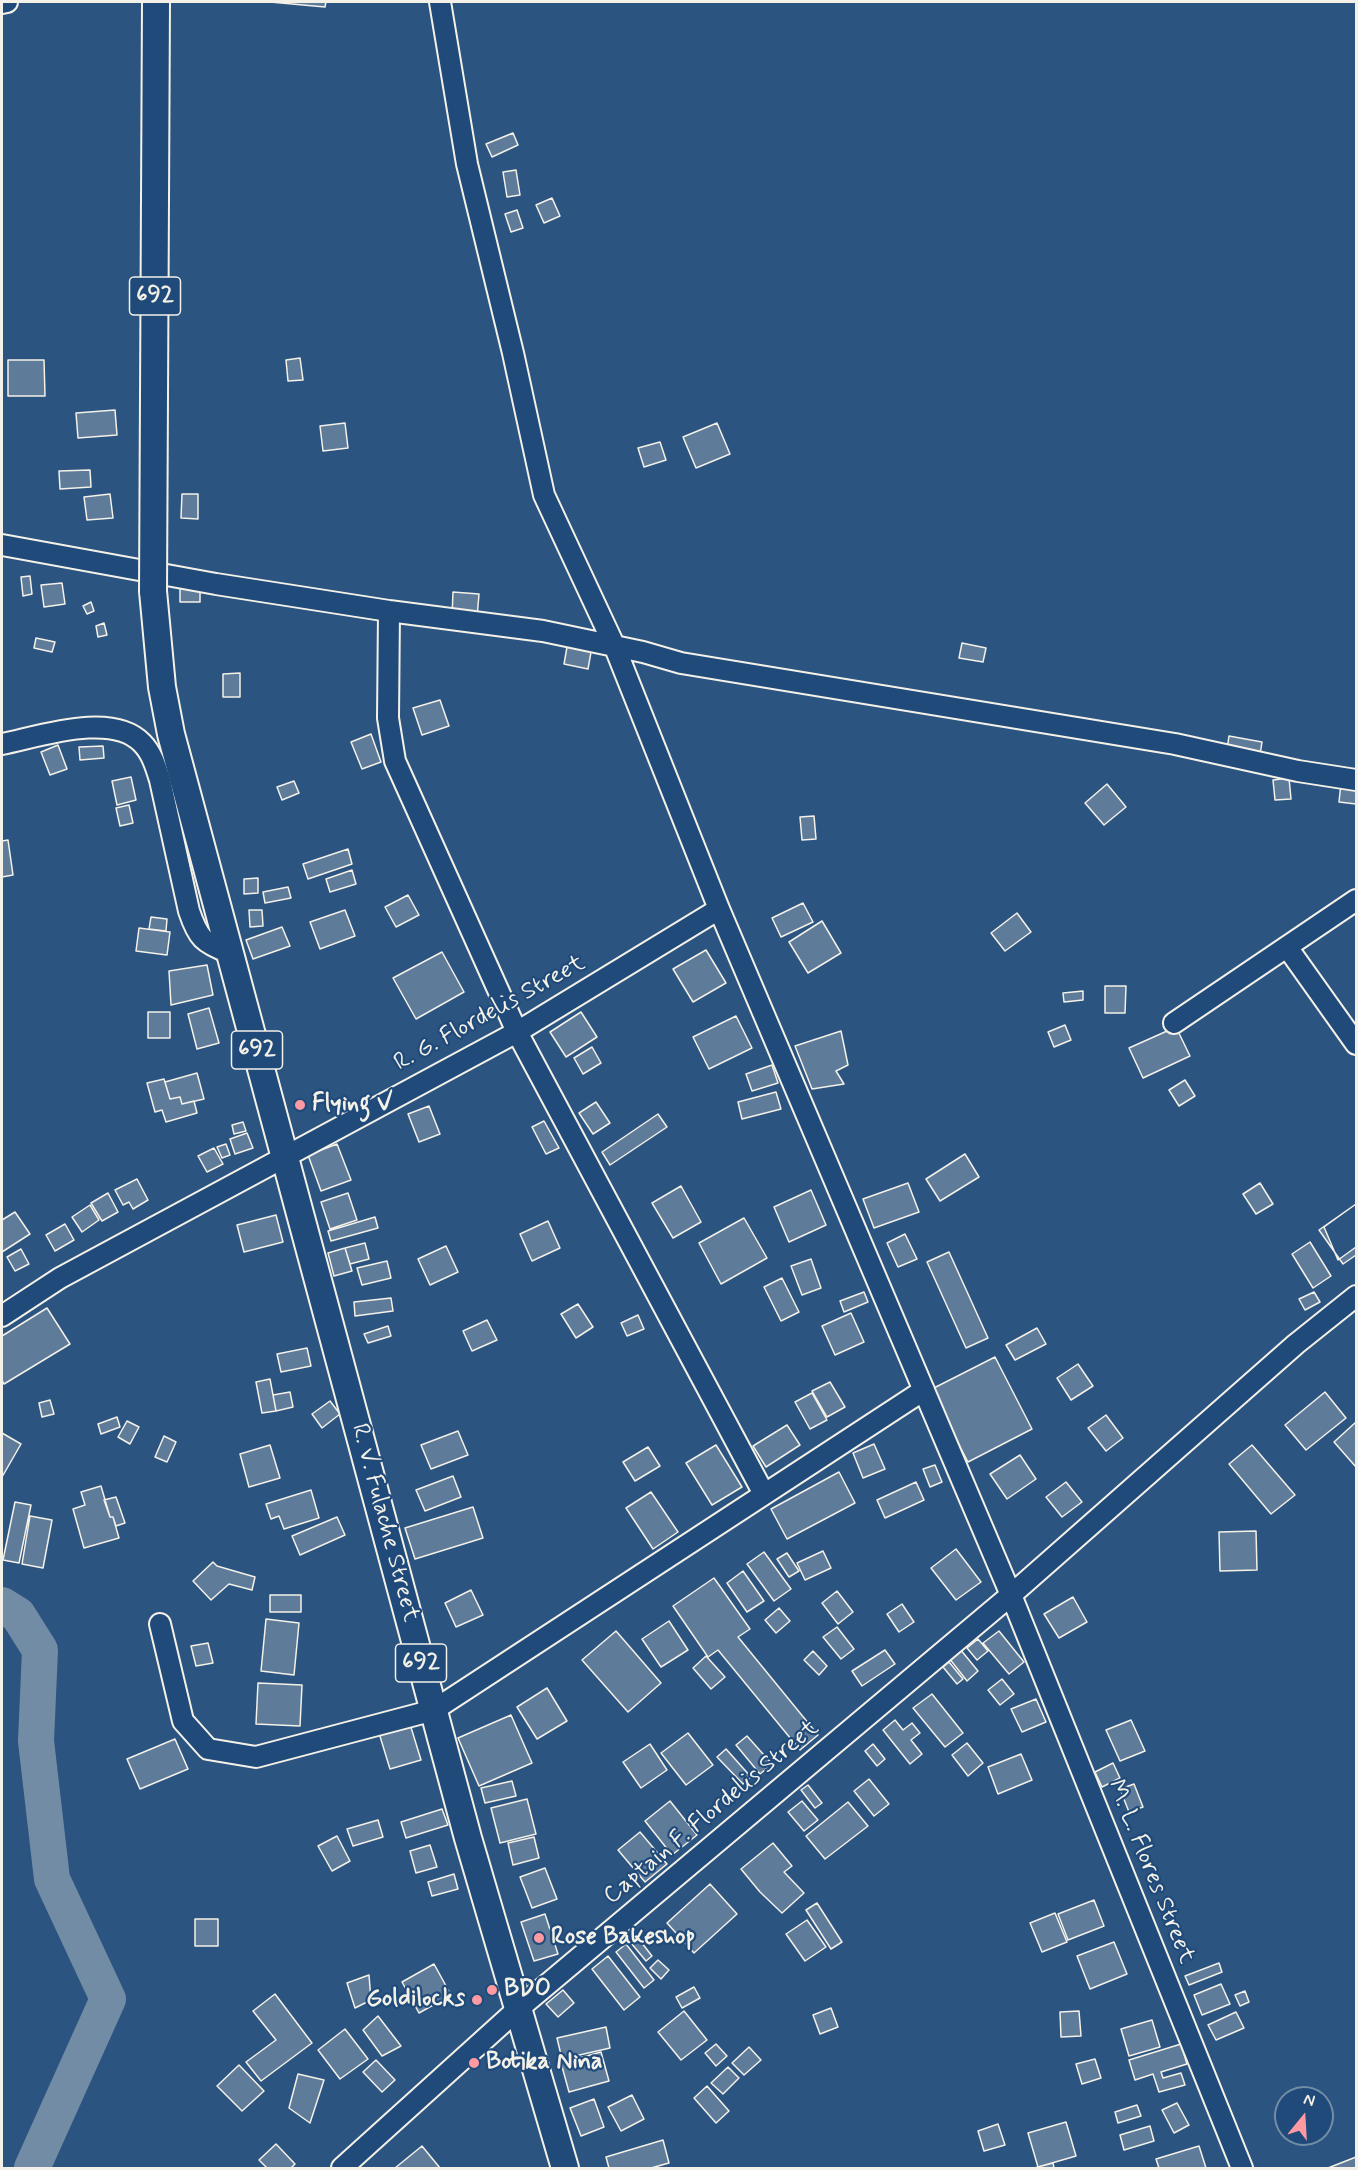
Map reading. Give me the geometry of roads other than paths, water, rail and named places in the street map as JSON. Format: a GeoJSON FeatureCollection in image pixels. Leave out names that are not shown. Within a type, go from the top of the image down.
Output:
{"type":"FeatureCollection","features":[{"type":"Feature","properties":{"kind":"main road","name":"692"},"geometry":{"type":"LineString","coordinates":[[156,2],[153,591],[162,687],[171,734],[229,950]]}},
{"type":"Feature","properties":{"kind":"main road","name":"R. V. Fulache Street"},"geometry":{"type":"LineString","coordinates":[[229,950],[286,1154],[434,1710],[565,2169]]}},
{"type":"Feature","properties":{"kind":"street"},"geometry":{"type":"LineString","coordinates":[[2,3],[7,2]]}},
{"type":"Feature","properties":{"kind":"street","name":"M. L. Flores Street"},"geometry":{"type":"LineString","coordinates":[[440,2],[467,164],[544,495],[614,645],[718,909],[1011,1595],[1242,2169]]}},
{"type":"Feature","properties":{"kind":"street"},"geometry":{"type":"LineString","coordinates":[[2,545],[216,584],[389,612],[543,631],[614,645],[681,663],[1164,742],[1298,771],[1356,780]]}},
{"type":"Feature","properties":{"kind":"street"},"geometry":{"type":"LineString","coordinates":[[389,612],[388,718],[395,761],[517,1032],[764,1494]]}},
{"type":"Feature","properties":{"kind":"street"},"geometry":{"type":"LineString","coordinates":[[2,744],[92,727],[111,728],[129,734],[140,741],[155,764],[160,780],[194,928],[201,939],[229,950]]}},
{"type":"Feature","properties":{"kind":"street"},"geometry":{"type":"LineString","coordinates":[[1174,1023],[1356,900]]}},
{"type":"Feature","properties":{"kind":"street","name":"R. G. Flordelis Street"},"geometry":{"type":"LineString","coordinates":[[2,1316],[60,1278],[286,1154],[517,1032],[718,909]]}},
{"type":"Feature","properties":{"kind":"street"},"geometry":{"type":"LineString","coordinates":[[1287,946],[1356,1044]]}},
{"type":"Feature","properties":{"kind":"street","name":"Captain F. Flordelis Street"},"geometry":{"type":"LineString","coordinates":[[342,2169],[518,2009],[1011,1595],[1296,1344],[1356,1296]]}},
{"type":"Feature","properties":{"kind":"street"},"geometry":{"type":"LineString","coordinates":[[160,1624],[183,1721],[208,1749],[256,1757],[434,1710],[924,1390]]}},
{"type":"Feature","properties":{"kind":"waterway"},"geometry":{"type":"LineString","coordinates":[[2,1605],[18,1615],[40,1650],[36,1741],[52,1879],[108,1999],[32,2168]]}},
{"type":"Feature","properties":{"kind":"place","name":"Flying V"},"geometry":{"type":"Point","coordinates":[300,1105]}},
{"type":"Feature","properties":{"kind":"place","name":"Rose Bakeshop"},"geometry":{"type":"Point","coordinates":[539,1938]}},
{"type":"Feature","properties":{"kind":"place","name":"BDO"},"geometry":{"type":"Point","coordinates":[492,1990]}},
{"type":"Feature","properties":{"kind":"place","name":"Goldilocks"},"geometry":{"type":"Point","coordinates":[477,2000]}},
{"type":"Feature","properties":{"kind":"place","name":"Botika Nina"},"geometry":{"type":"Point","coordinates":[474,2063]}}]}
